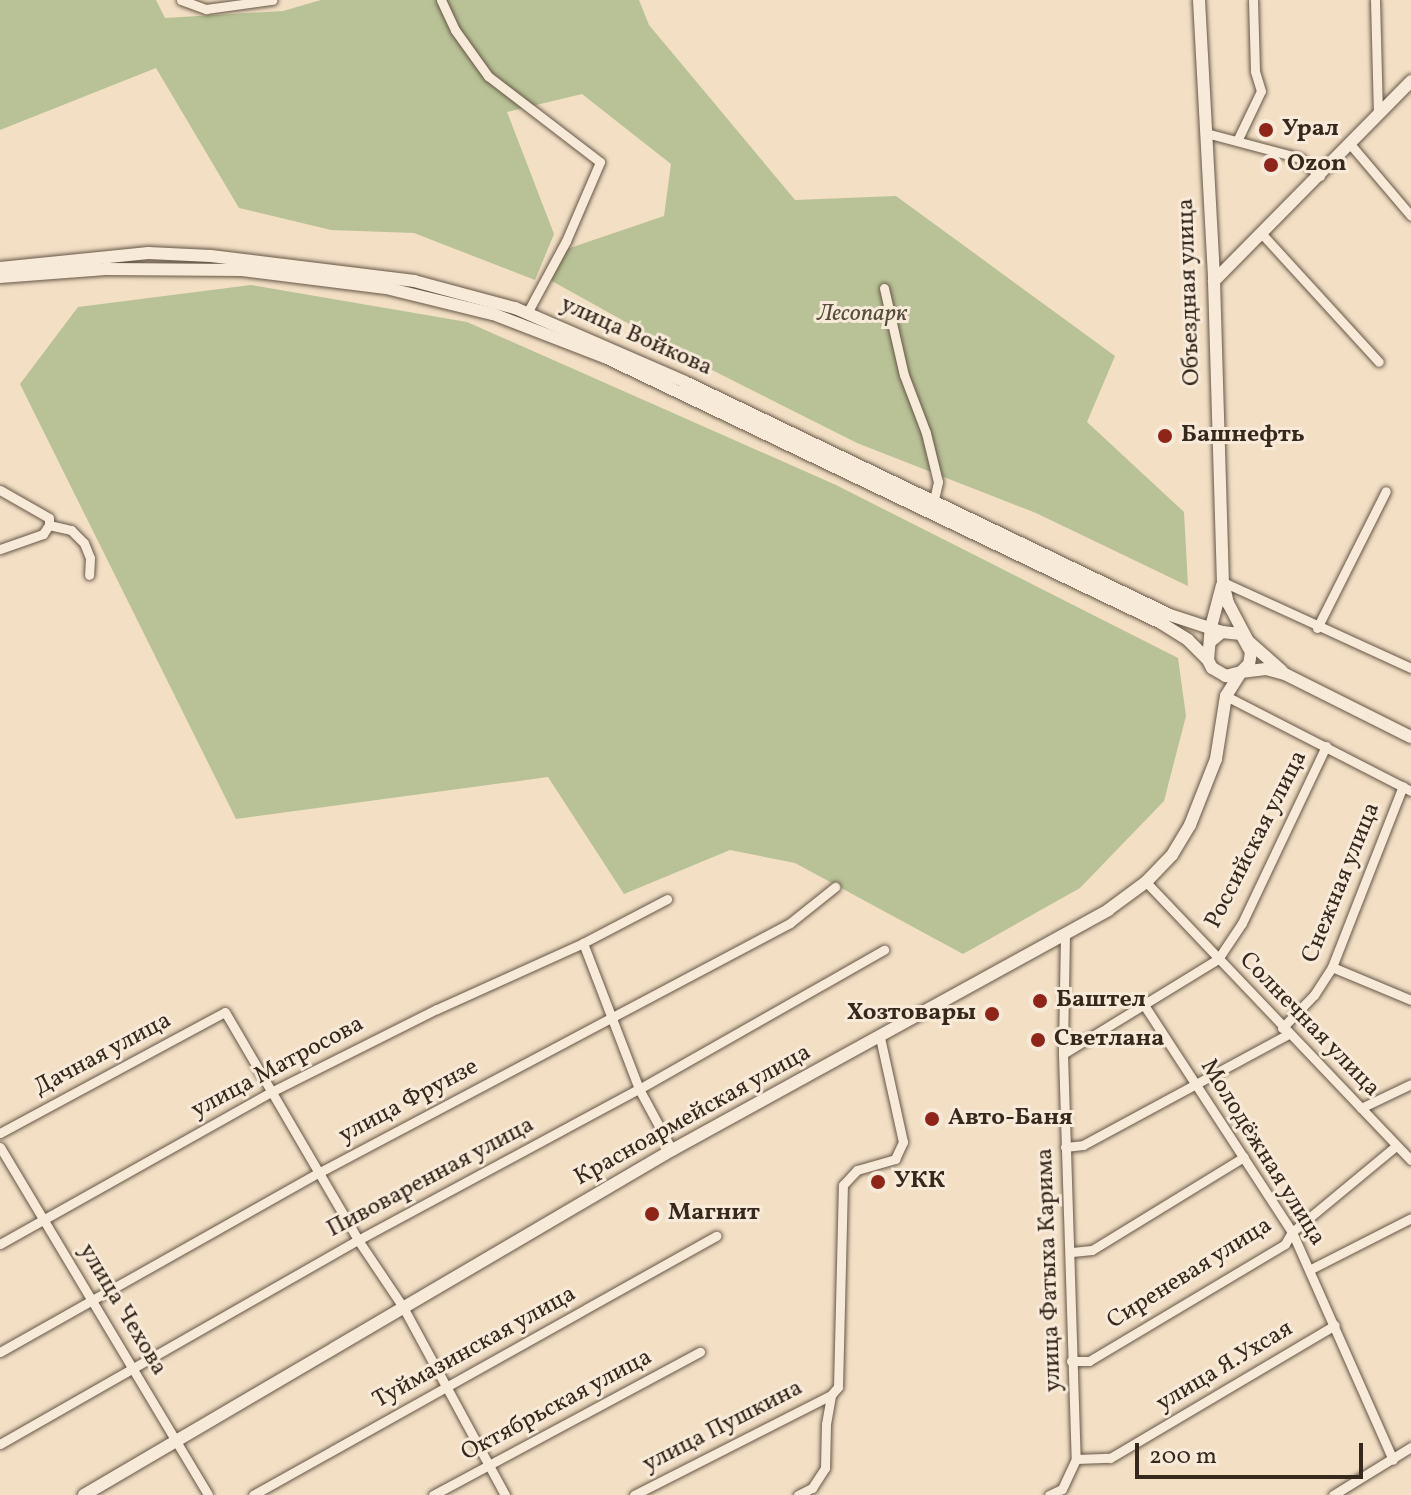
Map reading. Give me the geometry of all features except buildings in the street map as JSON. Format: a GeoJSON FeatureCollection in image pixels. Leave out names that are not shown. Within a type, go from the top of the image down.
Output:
{"type":"FeatureCollection","features":[{"type":"Feature","properties":{"kind":"main road","name":"Объездная улица"},"geometry":{"type":"LineString","coordinates":[[1199,0],[1214,281],[1214,375],[1223,582]]}},
{"type":"Feature","properties":{"kind":"main road"},"geometry":{"type":"LineString","coordinates":[[1214,281],[1411,81]]}},
{"type":"Feature","properties":{"kind":"main road","name":"улица Войкова"},"geometry":{"type":"LineString","coordinates":[[0,268],[148,253],[272,261],[414,281],[527,313],[685,382],[1170,615],[1216,630]]}},
{"type":"Feature","properties":{"kind":"main road","name":"улица Войкова"},"geometry":{"type":"LineString","coordinates":[[0,277],[106,269],[242,270],[386,288],[482,311],[607,358],[1161,623],[1188,640],[1210,664]]}},
{"type":"Feature","properties":{"kind":"main road"},"geometry":{"type":"LineString","coordinates":[[1223,582],[1216,630],[1210,642],[1210,664],[1226,696]]}},
{"type":"Feature","properties":{"kind":"main road"},"geometry":{"type":"LineString","coordinates":[[1223,582],[1228,603],[1251,652],[1249,664],[1226,696]]}},
{"type":"Feature","properties":{"kind":"main road"},"geometry":{"type":"LineString","coordinates":[[1216,630],[1231,631],[1248,641],[1285,674]]}},
{"type":"Feature","properties":{"kind":"main road"},"geometry":{"type":"LineString","coordinates":[[1210,664],[1226,676],[1266,669],[1285,674],[1411,737]]}},
{"type":"Feature","properties":{"kind":"main road","name":"Красноармейская улица"},"geometry":{"type":"LineString","coordinates":[[84,1495],[672,1150],[1108,910],[1146,882],[1172,855],[1190,825],[1216,759],[1226,696]]}},
{"type":"Feature","properties":{"kind":"street"},"geometry":{"type":"LineString","coordinates":[[181,0],[187,5],[206,9],[272,0]]}},
{"type":"Feature","properties":{"kind":"street"},"geometry":{"type":"LineString","coordinates":[[441,0],[455,30],[488,76],[600,162],[566,241],[527,313]]}},
{"type":"Feature","properties":{"kind":"street"},"geometry":{"type":"LineString","coordinates":[[1237,141],[1261,91],[1255,71],[1253,0]]}},
{"type":"Feature","properties":{"kind":"street"},"geometry":{"type":"LineString","coordinates":[[1375,0],[1378,115]]}},
{"type":"Feature","properties":{"kind":"street"},"geometry":{"type":"LineString","coordinates":[[1206,133],[1300,158],[1320,176]]}},
{"type":"Feature","properties":{"kind":"street"},"geometry":{"type":"LineString","coordinates":[[1350,144],[1411,216]]}},
{"type":"Feature","properties":{"kind":"street"},"geometry":{"type":"LineString","coordinates":[[1262,234],[1379,362]]}},
{"type":"Feature","properties":{"kind":"street"},"geometry":{"type":"LineString","coordinates":[[884,288],[904,375],[926,433],[938,482],[933,503]]}},
{"type":"Feature","properties":{"kind":"street"},"geometry":{"type":"LineString","coordinates":[[0,490],[49,522],[71,530],[84,543],[90,558],[89,575]]}},
{"type":"Feature","properties":{"kind":"street"},"geometry":{"type":"LineString","coordinates":[[1317,628],[1386,491]]}},
{"type":"Feature","properties":{"kind":"street"},"geometry":{"type":"LineString","coordinates":[[0,549],[43,534],[49,522]]}},
{"type":"Feature","properties":{"kind":"street"},"geometry":{"type":"LineString","coordinates":[[1223,582],[1317,628],[1411,668]]}},
{"type":"Feature","properties":{"kind":"street"},"geometry":{"type":"LineString","coordinates":[[1226,696],[1407,788]]}},
{"type":"Feature","properties":{"kind":"street","name":"Российская улица"},"geometry":{"type":"LineString","coordinates":[[1063,1054],[1218,959],[1242,923],[1326,746]]}},
{"type":"Feature","properties":{"kind":"street","name":"Снежная улица"},"geometry":{"type":"LineString","coordinates":[[1065,1147],[1083,1145],[1285,1031],[1332,967],[1407,788]]}},
{"type":"Feature","properties":{"kind":"street","name":"Солнечная улица"},"geometry":{"type":"LineString","coordinates":[[1146,882],[1411,1160]]}},
{"type":"Feature","properties":{"kind":"street","name":"улица Фрунзе"},"geometry":{"type":"LineString","coordinates":[[0,1352],[320,1172],[790,923],[835,887]]}},
{"type":"Feature","properties":{"kind":"street","name":"улица Матросова"},"geometry":{"type":"LineString","coordinates":[[0,1244],[273,1091],[437,1009],[583,943],[667,899]]}},
{"type":"Feature","properties":{"kind":"street","name":"улица Фатыха Карима"},"geometry":{"type":"LineString","coordinates":[[1065,934],[1063,1054],[1072,1252],[1071,1361],[1076,1459]]}},
{"type":"Feature","properties":{"kind":"street"},"geometry":{"type":"LineString","coordinates":[[583,943],[639,1089],[672,1150]]}},
{"type":"Feature","properties":{"kind":"street","name":"Пивоваренная улица"},"geometry":{"type":"LineString","coordinates":[[0,1444],[358,1240],[639,1089],[884,950]]}},
{"type":"Feature","properties":{"kind":"street"},"geometry":{"type":"LineString","coordinates":[[1332,967],[1411,1000]]}},
{"type":"Feature","properties":{"kind":"street","name":"Молодёжная улица"},"geometry":{"type":"LineString","coordinates":[[1144,1005],[1292,1232],[1393,1460]]}},
{"type":"Feature","properties":{"kind":"street","name":"Дачная улица"},"geometry":{"type":"LineString","coordinates":[[0,1133],[225,1012],[273,1091]]}},
{"type":"Feature","properties":{"kind":"street"},"geometry":{"type":"LineString","coordinates":[[798,1495],[811,1491],[825,1468],[831,1395],[838,1387],[843,1185],[857,1170],[895,1159],[903,1142],[880,1037]]}},
{"type":"Feature","properties":{"kind":"street"},"geometry":{"type":"LineString","coordinates":[[1361,1108],[1411,1084]]}},
{"type":"Feature","properties":{"kind":"street"},"geometry":{"type":"LineString","coordinates":[[273,1091],[358,1240],[403,1307],[505,1495]]}},
{"type":"Feature","properties":{"kind":"street","name":"Сиреневая улица"},"geometry":{"type":"LineString","coordinates":[[1071,1361],[1089,1361],[1285,1244],[1292,1232],[1396,1146]]}},
{"type":"Feature","properties":{"kind":"street","name":"улица Чехова"},"geometry":{"type":"LineString","coordinates":[[0,1147],[135,1367],[208,1495]]}},
{"type":"Feature","properties":{"kind":"street"},"geometry":{"type":"LineString","coordinates":[[1072,1252],[1092,1250],[1244,1157]]}},
{"type":"Feature","properties":{"kind":"street"},"geometry":{"type":"LineString","coordinates":[[1311,1269],[1411,1218]]}},
{"type":"Feature","properties":{"kind":"street","name":"Туймазинская улица"},"geometry":{"type":"LineString","coordinates":[[253,1495],[716,1236]]}},
{"type":"Feature","properties":{"kind":"street","name":"улица Я.Ухсая"},"geometry":{"type":"LineString","coordinates":[[1076,1459],[1110,1458],[1335,1325]]}},
{"type":"Feature","properties":{"kind":"street","name":"Октябрьская улица"},"geometry":{"type":"LineString","coordinates":[[433,1495],[700,1352]]}},
{"type":"Feature","properties":{"kind":"street","name":"улица Пушкина"},"geometry":{"type":"LineString","coordinates":[[634,1495],[831,1395]]}},
{"type":"Feature","properties":{"kind":"street"},"geometry":{"type":"LineString","coordinates":[[1333,1495],[1411,1447]]}},
{"type":"Feature","properties":{"kind":"street"},"geometry":{"type":"LineString","coordinates":[[1049,1495],[1062,1489],[1076,1459]]}},
{"type":"Feature","properties":{"kind":"green space","name":"Лесопарк"},"geometry":{"type":"Polygon","coordinates":[[[0,0],[156,0],[165,18],[283,11],[321,0],[639,0],[649,25],[795,200],[896,196],[1115,356],[1087,422],[1184,512],[1188,586],[1036,513],[857,443],[714,371],[550,280],[564,250],[664,216],[671,164],[582,94],[507,112],[554,234],[535,280],[414,233],[331,230],[239,208],[156,68],[0,130],[0,0]]]}},
{"type":"Feature","properties":{"kind":"green space"},"geometry":{"type":"Polygon","coordinates":[[[251,285],[467,322],[836,485],[1178,658],[1186,716],[1164,801],[1080,888],[963,954],[795,863],[730,850],[624,894],[548,777],[236,819],[20,384],[78,307],[251,285]]]}},
{"type":"Feature","properties":{"kind":"place","name":"Урал"},"geometry":{"type":"Point","coordinates":[1266,130]}},
{"type":"Feature","properties":{"kind":"place","name":"Ozon"},"geometry":{"type":"Point","coordinates":[1271,165]}},
{"type":"Feature","properties":{"kind":"place","name":"Башнефть"},"geometry":{"type":"Point","coordinates":[1165,436]}},
{"type":"Feature","properties":{"kind":"place","name":"Баштел"},"geometry":{"type":"Point","coordinates":[1040,1001]}},
{"type":"Feature","properties":{"kind":"place","name":"Хозтовары"},"geometry":{"type":"Point","coordinates":[992,1014]}},
{"type":"Feature","properties":{"kind":"place","name":"Светлана"},"geometry":{"type":"Point","coordinates":[1038,1040]}},
{"type":"Feature","properties":{"kind":"place","name":"Авто-Баня"},"geometry":{"type":"Point","coordinates":[932,1119]}},
{"type":"Feature","properties":{"kind":"place","name":"УКК"},"geometry":{"type":"Point","coordinates":[878,1182]}},
{"type":"Feature","properties":{"kind":"place","name":"Магнит"},"geometry":{"type":"Point","coordinates":[652,1214]}}]}
